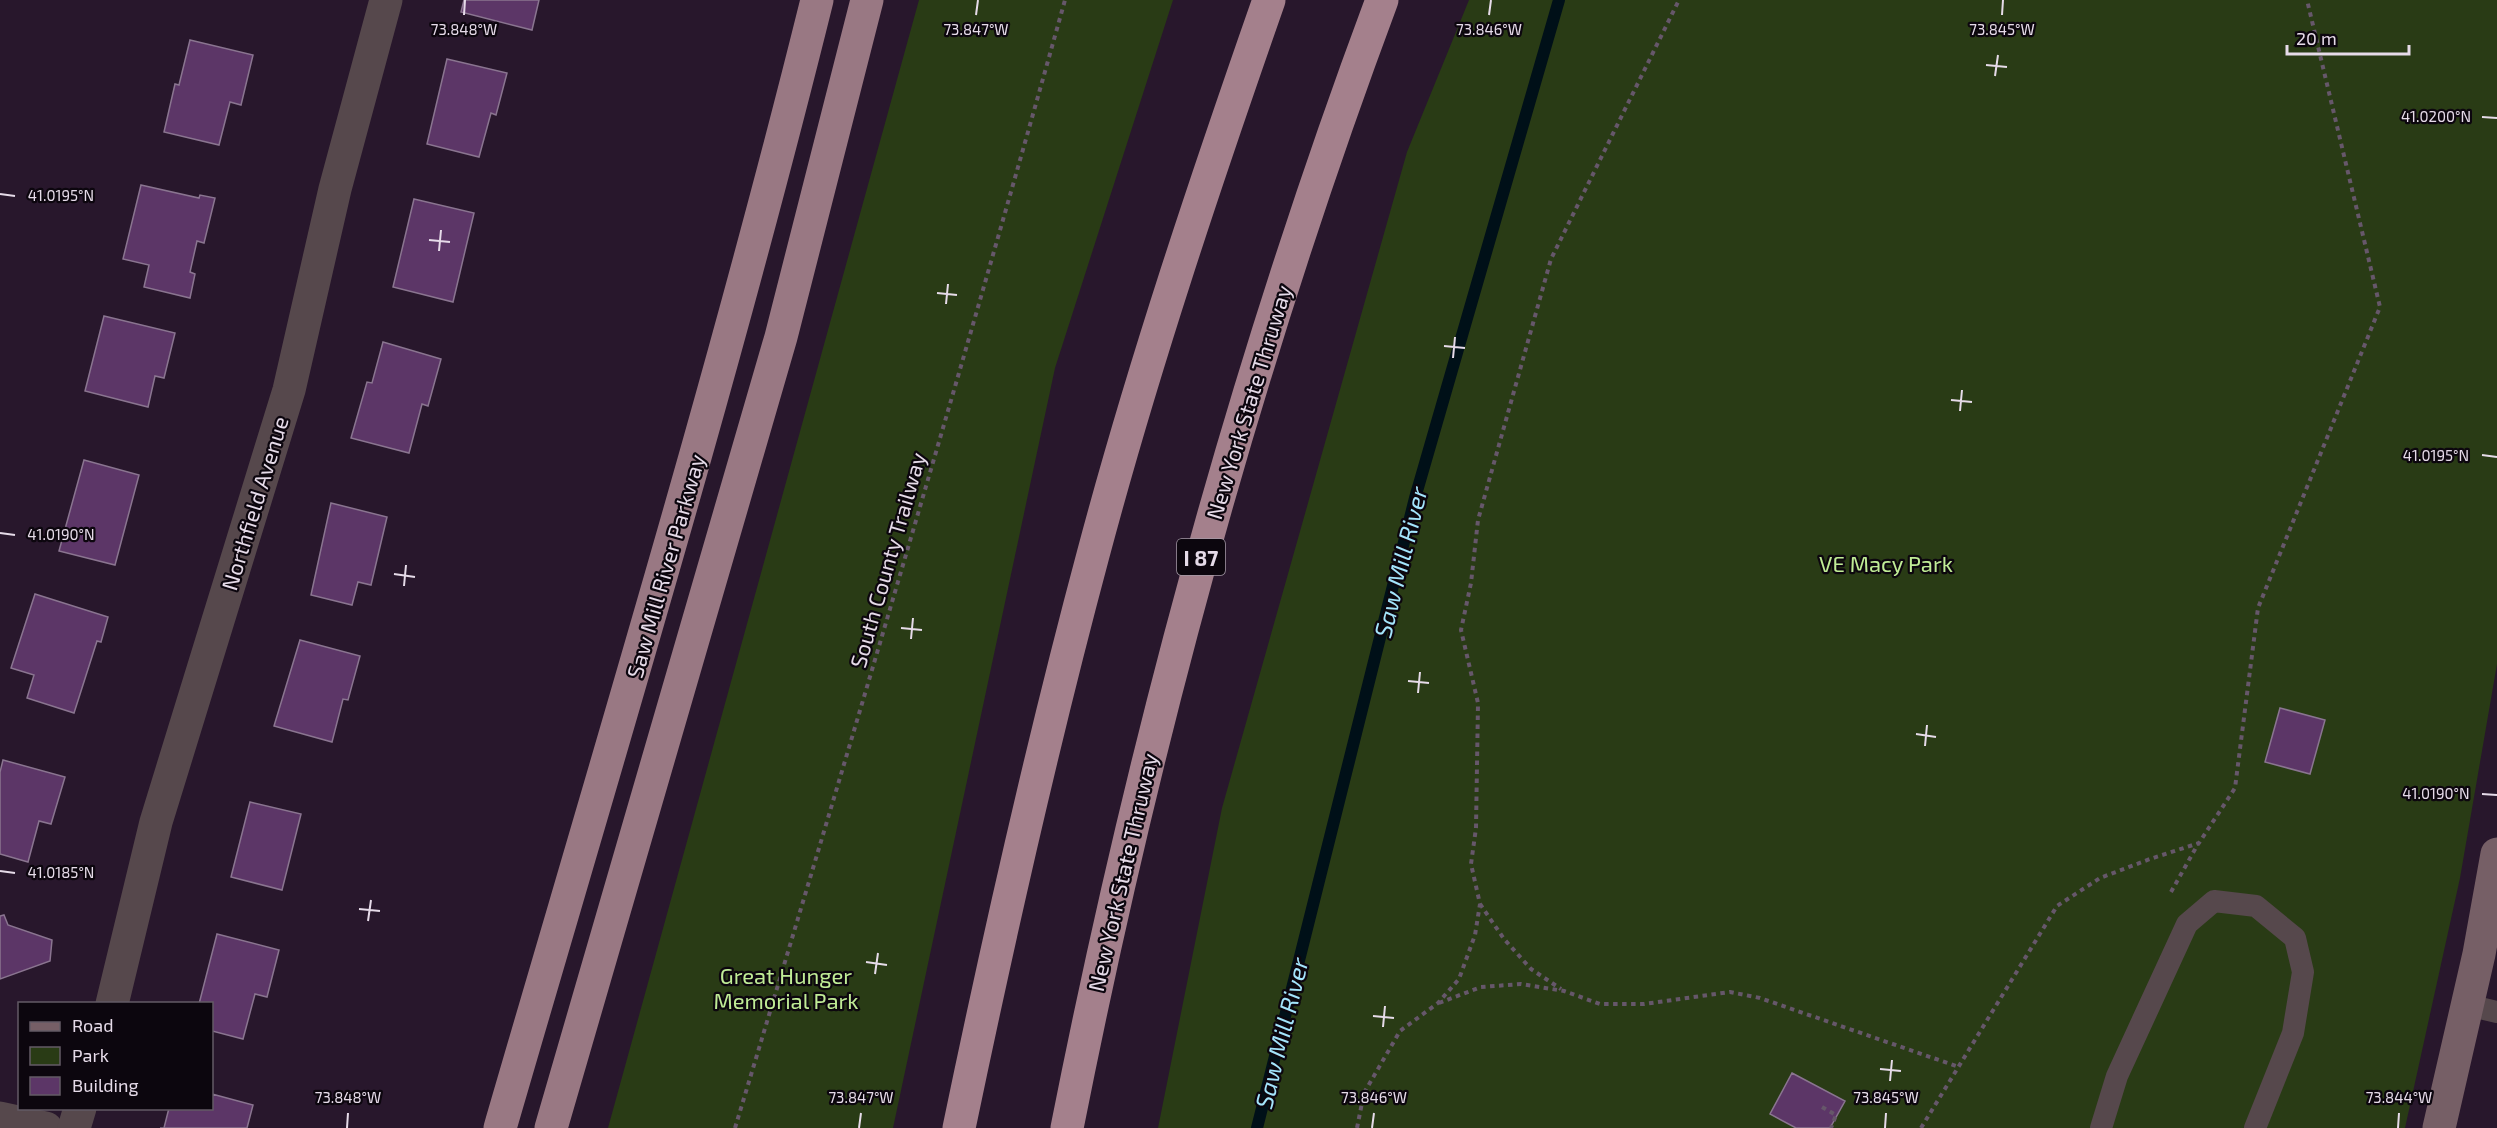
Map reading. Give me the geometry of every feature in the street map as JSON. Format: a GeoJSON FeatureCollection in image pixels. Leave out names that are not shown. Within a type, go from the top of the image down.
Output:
{"type":"FeatureCollection","features":[{"type":"Feature","properties":{"kind":"highway","name":"Saw Mill River Parkway"},"geometry":{"type":"LineString","coordinates":[[500,1128],[706,422],[752,255],[817,0]]}},
{"type":"Feature","properties":{"kind":"highway"},"geometry":{"type":"LineString","coordinates":[[551,1128],[778,348],[867,0]]}},
{"type":"Feature","properties":{"kind":"highway"},"geometry":{"type":"LineString","coordinates":[[959,1128],[1021,841],[1093,554],[1176,273],[1269,0]]}},
{"type":"Feature","properties":{"kind":"highway","name":"New York State Thruway"},"geometry":{"type":"LineString","coordinates":[[1067,1128],[1121,872],[1195,577],[1279,297],[1382,0]]}},
{"type":"Feature","properties":{"kind":"main road"},"geometry":{"type":"LineString","coordinates":[[2439,1128],[2482,1009],[2479,954],[2497,854]]}},
{"type":"Feature","properties":{"kind":"street","name":"Northfield Avenue"},"geometry":{"type":"LineString","coordinates":[[112,1002],[156,822],[289,390],[334,189],[386,0]]}},
{"type":"Feature","properties":{"kind":"street"},"geometry":{"type":"LineString","coordinates":[[74,1128],[79,1110]]}},
{"type":"Feature","properties":{"kind":"street"},"geometry":{"type":"LineString","coordinates":[[0,1118],[46,1128]]}},
{"type":"Feature","properties":{"kind":"lane"},"geometry":{"type":"LineString","coordinates":[[2101,1128],[2117,1076],[2187,924],[2214,901],[2256,906],[2295,938],[2303,972],[2293,1033],[2255,1128]]}},
{"type":"Feature","properties":{"kind":"path","name":"South County Trailway"},"geometry":{"type":"LineString","coordinates":[[735,1128],[1009,201],[1065,0]]}},
{"type":"Feature","properties":{"kind":"path"},"geometry":{"type":"LineString","coordinates":[[1564,991],[1531,969],[1504,939],[1480,904],[1471,864],[1476,828],[1478,703],[1461,630],[1471,583],[1478,520],[1551,259],[1679,0]]}},
{"type":"Feature","properties":{"kind":"path"},"geometry":{"type":"LineString","coordinates":[[1922,1128],[2057,906],[2100,878],[2151,858],[2199,843],[2235,788],[2258,608],[2380,307],[2307,0]]}},
{"type":"Feature","properties":{"kind":"path"},"geometry":{"type":"LineString","coordinates":[[1357,1128],[1364,1093],[1400,1031],[1438,1003],[1460,979],[1475,935],[1480,904]]}},
{"type":"Feature","properties":{"kind":"path"},"geometry":{"type":"LineString","coordinates":[[1438,1003],[1481,987],[1521,984],[1564,991],[1600,1004],[1644,1004],[1730,992],[1760,998],[1959,1066]]}},
{"type":"Feature","properties":{"kind":"path"},"geometry":{"type":"LineString","coordinates":[[1822,1107],[1836,1114],[1831,1128]]}},
{"type":"Feature","properties":{"kind":"green space","name":"Great Hunger Memorial Park"},"geometry":{"type":"Polygon","coordinates":[[[919,0],[1173,0],[1055,368],[893,1128],[608,1128],[919,0]]]}},
{"type":"Feature","properties":{"kind":"green space","name":"VE Macy Park"},"geometry":{"type":"Polygon","coordinates":[[[1469,0],[2497,0],[2497,664],[2460,878],[2405,1128],[1158,1128],[1222,808],[1407,152],[1469,0]]]}},
{"type":"Feature","properties":{"kind":"building"},"geometry":{"type":"Polygon","coordinates":[[[464,0],[539,0],[532,30],[461,12],[464,0]]]}},
{"type":"Feature","properties":{"kind":"building"},"geometry":{"type":"Polygon","coordinates":[[[190,40],[253,55],[241,105],[230,102],[219,145],[164,132],[175,84],[179,85],[190,40]]]}},
{"type":"Feature","properties":{"kind":"building"},"geometry":{"type":"Polygon","coordinates":[[[447,59],[507,73],[496,115],[491,113],[479,157],[427,144],[447,59]]]}},
{"type":"Feature","properties":{"kind":"building"},"geometry":{"type":"Polygon","coordinates":[[[141,185],[199,198],[200,195],[215,198],[204,243],[197,241],[190,272],[195,274],[190,298],[144,287],[149,265],[123,259],[141,185]]]}},
{"type":"Feature","properties":{"kind":"building"},"geometry":{"type":"Polygon","coordinates":[[[414,199],[474,213],[453,302],[393,287],[414,199]]]}},
{"type":"Feature","properties":{"kind":"building"},"geometry":{"type":"Polygon","coordinates":[[[104,316],[175,333],[164,378],[155,376],[148,407],[85,391],[104,316]]]}},
{"type":"Feature","properties":{"kind":"building"},"geometry":{"type":"Polygon","coordinates":[[[383,342],[441,359],[428,406],[422,404],[409,453],[351,438],[367,382],[372,383],[383,342]]]}},
{"type":"Feature","properties":{"kind":"building"},"geometry":{"type":"Polygon","coordinates":[[[84,460],[139,475],[115,565],[59,551],[84,460]]]}},
{"type":"Feature","properties":{"kind":"building"},"geometry":{"type":"Polygon","coordinates":[[[331,503],[387,517],[371,585],[358,582],[352,605],[311,595],[331,503]]]}},
{"type":"Feature","properties":{"kind":"building"},"geometry":{"type":"Polygon","coordinates":[[[35,594],[108,617],[101,642],[97,641],[74,713],[27,698],[34,675],[11,668],[35,594]]]}},
{"type":"Feature","properties":{"kind":"building"},"geometry":{"type":"Polygon","coordinates":[[[300,640],[360,656],[348,700],[343,699],[332,742],[274,726],[300,640]]]}},
{"type":"Feature","properties":{"kind":"building"},"geometry":{"type":"Polygon","coordinates":[[[2280,708],[2325,720],[2310,774],[2265,762],[2280,708]]]}},
{"type":"Feature","properties":{"kind":"building"},"geometry":{"type":"Polygon","coordinates":[[[3,760],[65,777],[51,824],[39,821],[28,862],[0,854],[0,772],[3,760]]]}},
{"type":"Feature","properties":{"kind":"building"},"geometry":{"type":"Polygon","coordinates":[[[250,802],[301,814],[282,890],[231,877],[250,802]]]}},
{"type":"Feature","properties":{"kind":"building"},"geometry":{"type":"Polygon","coordinates":[[[4,915],[8,925],[52,940],[50,961],[0,979],[0,916],[4,915]]]}},
{"type":"Feature","properties":{"kind":"building"},"geometry":{"type":"Polygon","coordinates":[[[217,934],[279,950],[267,997],[255,994],[243,1039],[213,1031],[213,1002],[200,1002],[217,934]]]}},
{"type":"Feature","properties":{"kind":"building"},"geometry":{"type":"Polygon","coordinates":[[[1792,1073],[1845,1101],[1830,1128],[1796,1128],[1770,1114],[1792,1073]]]}},
{"type":"Feature","properties":{"kind":"building"},"geometry":{"type":"Polygon","coordinates":[[[213,1094],[253,1105],[247,1128],[164,1128],[168,1110],[213,1110],[213,1094]]]}},
{"type":"Feature","properties":{"kind":"waterway","name":"Saw Mill River"},"geometry":{"type":"LineString","coordinates":[[1257,1128],[1415,498],[1559,0]]}}]}
